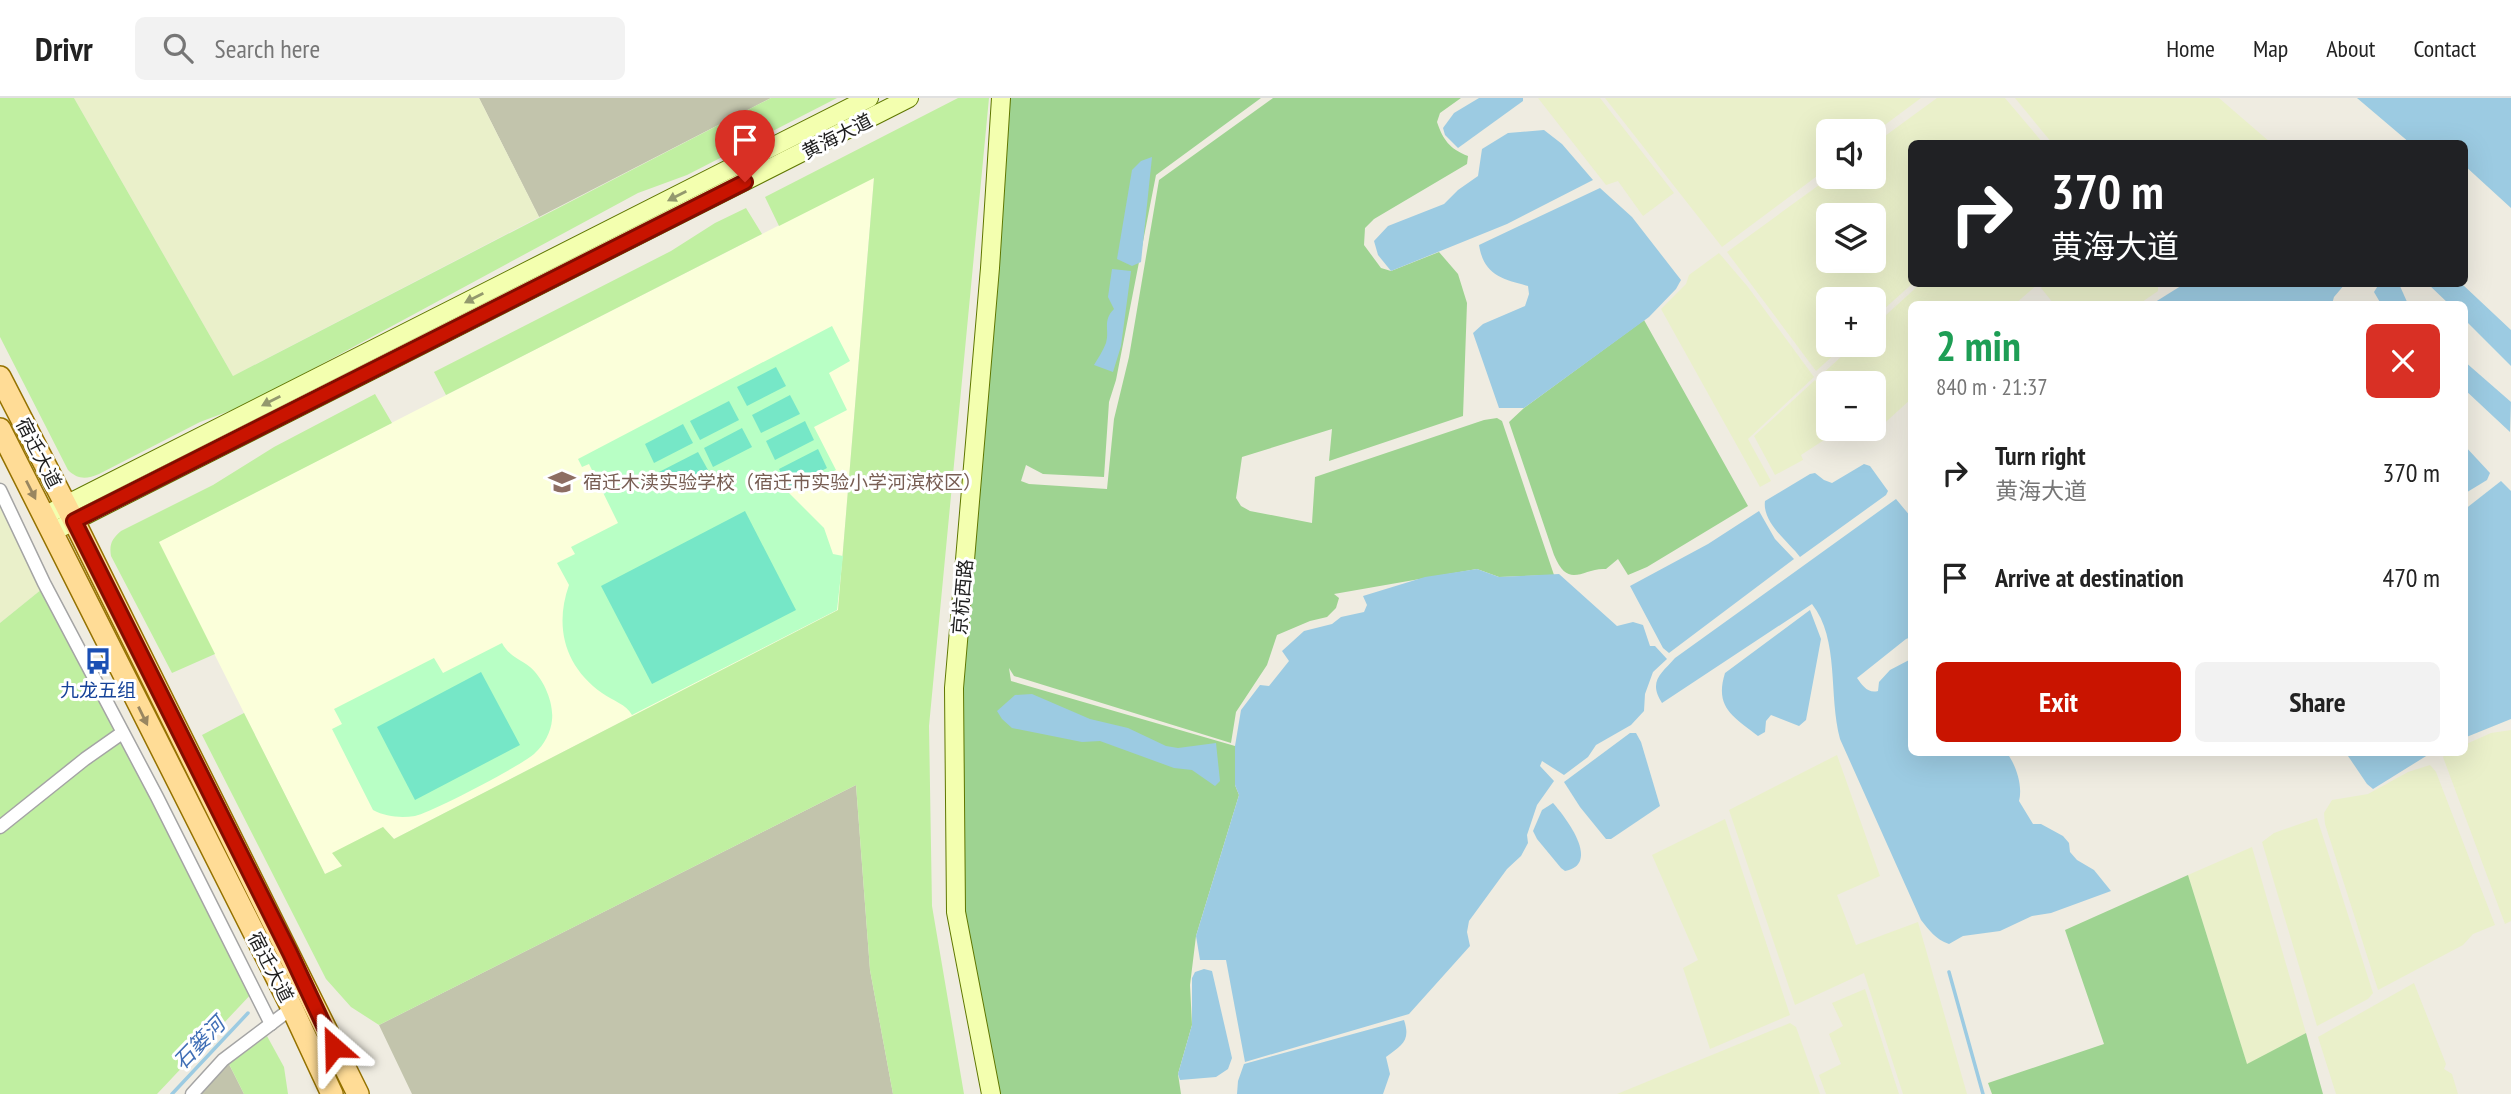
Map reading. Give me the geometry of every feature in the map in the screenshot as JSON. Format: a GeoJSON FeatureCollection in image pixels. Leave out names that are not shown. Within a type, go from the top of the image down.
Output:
{"type":"FeatureCollection","features":[{"type":"Feature","properties":{"kind":"main road","name":"黄海大道"},"geometry":{"type":"LineString","coordinates":[[70,513],[869,98]]}},
{"type":"Feature","properties":{"kind":"main road","name":"黄海大道"},"geometry":{"type":"LineString","coordinates":[[48,524],[909,98]]}},
{"type":"Feature","properties":{"kind":"main road","name":"京杭西路"},"geometry":{"type":"LineString","coordinates":[[991,1094],[956,912],[954,688],[990,268],[1001,98]]}},
{"type":"Feature","properties":{"kind":"main road","name":"宿迁大道"},"geometry":{"type":"LineString","coordinates":[[0,377],[358,1094]]}},
{"type":"Feature","properties":{"kind":"main road","name":"宿迁大道"},"geometry":{"type":"LineString","coordinates":[[1,432],[292,1008],[332,1094]]}},
{"type":"Feature","properties":{"kind":"street"},"geometry":{"type":"LineString","coordinates":[[0,490],[44,583],[158,797],[271,1024]]}},
{"type":"Feature","properties":{"kind":"street"},"geometry":{"type":"LineString","coordinates":[[0,827],[122,733]]}},
{"type":"Feature","properties":{"kind":"street"},"geometry":{"type":"LineString","coordinates":[[192,1094],[223,1060],[292,1008]]}},
{"type":"Feature","properties":{"kind":"shaded area"},"geometry":{"type":"Polygon","coordinates":[[[74,98],[479,98],[539,217],[233,376],[74,98]]]}},
{"type":"Feature","properties":{"kind":"shaded area"},"geometry":{"type":"Polygon","coordinates":[[[479,98],[771,98],[539,217],[479,98]]]}},
{"type":"Feature","properties":{"kind":"shaded area"},"geometry":{"type":"Polygon","coordinates":[[[1538,98],[1600,98],[1674,193],[1643,216],[1618,181],[1606,185],[1538,98]]]}},
{"type":"Feature","properties":{"kind":"shaded area"},"geometry":{"type":"Polygon","coordinates":[[[1605,98],[1921,98],[1886,124],[1886,119],[1816,119],[1816,177],[1722,247],[1605,98]]]}},
{"type":"Feature","properties":{"kind":"shaded area"},"geometry":{"type":"Polygon","coordinates":[[[1937,98],[2005,98],[2040,140],[1908,140],[1909,287],[1886,307],[1886,287],[1816,287],[1816,357],[1832,357],[1816,371],[1727,252],[1816,187],[1886,189],[1886,135],[1937,98]]]}},
{"type":"Feature","properties":{"kind":"shaded area"},"geometry":{"type":"Polygon","coordinates":[[[2015,98],[2219,98],[2268,140],[2050,140],[2015,98]]]}},
{"type":"Feature","properties":{"kind":"shaded area","name":"宿迁木渎实验学校（宿迁市实验小学河滨校区）"},"geometry":{"type":"Polygon","coordinates":[[[874,177],[838,610],[394,839],[383,827],[333,853],[343,866],[325,874],[158,542],[874,177]]]}},
{"type":"Feature","properties":{"kind":"shaded area"},"geometry":{"type":"Polygon","coordinates":[[[1719,253],[1748,287],[1814,377],[1748,439],[1771,481],[1760,487],[1661,309],[1686,284],[1689,275],[1719,253]]]}},
{"type":"Feature","properties":{"kind":"shaded area"},"geometry":{"type":"Polygon","coordinates":[[[1917,287],[2035,287],[2018,301],[1908,301],[1908,402],[1886,422],[1886,371],[1825,371],[1841,357],[1886,357],[1886,315],[1917,287]]]}},
{"type":"Feature","properties":{"kind":"shaded area"},"geometry":{"type":"Polygon","coordinates":[[[2158,287],[2158,291],[2143,301],[2052,301],[2041,288],[2158,287]]]}},
{"type":"Feature","properties":{"kind":"shaded area"},"geometry":{"type":"Polygon","coordinates":[[[1815,380],[1816,441],[1823,441],[1801,455],[1803,460],[1775,475],[1754,436],[1815,380]]]}},
{"type":"Feature","properties":{"kind":"shaded area"},"geometry":{"type":"Polygon","coordinates":[[[0,504],[42,589],[0,623],[0,504]]]}},
{"type":"Feature","properties":{"kind":"shaded area"},"geometry":{"type":"Polygon","coordinates":[[[2511,730],[2511,921],[2505,924],[2443,757],[2468,756],[2468,743],[2491,733],[2511,730]]]}},
{"type":"Feature","properties":{"kind":"shaded area"},"geometry":{"type":"Polygon","coordinates":[[[1837,755],[1880,876],[1837,895],[1856,945],[1918,922],[1967,1094],[1903,1094],[1864,973],[1795,1005],[1729,810],[1837,755]]]}},
{"type":"Feature","properties":{"kind":"shaded area"},"geometry":{"type":"Polygon","coordinates":[[[2430,765],[2436,772],[2495,925],[2473,934],[2463,945],[2378,990],[2325,824],[2324,813],[2332,800],[2368,794],[2408,772],[2430,765]]]}},
{"type":"Feature","properties":{"kind":"shaded area"},"geometry":{"type":"Polygon","coordinates":[[[856,785],[870,970],[893,1094],[412,1094],[379,1025],[856,785]]]}},
{"type":"Feature","properties":{"kind":"shaded area"},"geometry":{"type":"Polygon","coordinates":[[[2317,818],[2373,993],[2368,999],[2317,1026],[2262,842],[2274,833],[2317,818]]]}},
{"type":"Feature","properties":{"kind":"shaded area"},"geometry":{"type":"Polygon","coordinates":[[[1725,819],[1790,1015],[1710,1049],[1683,968],[1698,960],[1652,855],[1725,819]]]}},
{"type":"Feature","properties":{"kind":"shaded area"},"geometry":{"type":"Polygon","coordinates":[[[2252,847],[2306,1033],[2247,1065],[2188,875],[2252,847]]]}},
{"type":"Feature","properties":{"kind":"shaded area"},"geometry":{"type":"Polygon","coordinates":[[[2414,983],[2446,1064],[2444,1069],[2452,1074],[2458,1094],[2336,1094],[2318,1037],[2414,983]]]}},
{"type":"Feature","properties":{"kind":"shaded area"},"geometry":{"type":"Polygon","coordinates":[[[1865,989],[1899,1094],[1826,1094],[1819,1075],[1841,1064],[1829,1034],[1843,1026],[1832,1003],[1865,989]]]}},
{"type":"Feature","properties":{"kind":"shaded area"},"geometry":{"type":"Polygon","coordinates":[[[1790,1023],[1796,1027],[1820,1094],[1617,1094],[1790,1023]]]}},
{"type":"Feature","properties":{"kind":"shaded area"},"geometry":{"type":"Polygon","coordinates":[[[229,1064],[244,1094],[201,1094],[229,1064]]]}},
{"type":"Feature","properties":{"kind":"green space"},"geometry":{"type":"Polygon","coordinates":[[[0,98],[74,98],[233,376],[771,98],[837,98],[687,175],[638,193],[270,392],[200,422],[99,474],[83,478],[68,470],[0,337],[0,98]]]}},
{"type":"Feature","properties":{"kind":"green space"},"geometry":{"type":"Polygon","coordinates":[[[958,98],[989,98],[929,726],[932,906],[964,1094],[893,1094],[870,970],[856,785],[379,1025],[351,1007],[326,979],[202,735],[244,713],[325,874],[342,866],[332,853],[383,827],[394,839],[838,610],[874,178],[779,226],[765,197],[958,98]]]}},
{"type":"Feature","properties":{"kind":"green space"},"geometry":{"type":"Polygon","coordinates":[[[1009,98],[1261,98],[1156,175],[1116,380],[1109,402],[1104,477],[1043,474],[1026,465],[1021,481],[1029,484],[1107,489],[1114,419],[1129,357],[1159,180],[1273,98],[1461,98],[1440,113],[1437,122],[1448,143],[1468,156],[1467,164],[1374,219],[1365,228],[1364,245],[1381,268],[1391,271],[1439,252],[1458,274],[1467,303],[1463,416],[1329,461],[1332,429],[1242,457],[1236,498],[1241,506],[1250,511],[1312,523],[1315,477],[1484,420],[1497,418],[1502,421],[1554,575],[1499,577],[1477,569],[1334,594],[1339,598],[1336,608],[1327,617],[1277,635],[1267,665],[1236,712],[1231,743],[1014,676],[1009,668],[1011,681],[1235,746],[1235,785],[1239,795],[1196,936],[1190,985],[1192,1025],[1178,1074],[1181,1094],[996,1094],[961,920],[962,698],[1009,98]]]}},
{"type":"Feature","properties":{"kind":"green space"},"geometry":{"type":"Polygon","coordinates":[[[746,208],[762,234],[446,395],[434,372],[671,251],[715,223],[746,208]]]}},
{"type":"Feature","properties":{"kind":"green space"},"geometry":{"type":"Polygon","coordinates":[[[1644,320],[1748,506],[1647,567],[1628,575],[1618,559],[1606,569],[1571,575],[1565,572],[1554,555],[1509,422],[1524,408],[1644,320]]]}},
{"type":"Feature","properties":{"kind":"green space"},"geometry":{"type":"Polygon","coordinates":[[[832,326],[850,361],[829,373],[847,410],[814,427],[836,470],[789,493],[824,528],[833,554],[843,556],[837,610],[632,715],[623,705],[589,683],[579,671],[571,658],[563,631],[569,585],[557,563],[575,554],[571,547],[618,523],[589,464],[582,467],[578,459],[832,326]]]}},
{"type":"Feature","properties":{"kind":"green space"},"geometry":{"type":"Polygon","coordinates":[[[776,367],[786,386],[747,406],[737,387],[776,367]]]}},
{"type":"Feature","properties":{"kind":"green space"},"geometry":{"type":"Polygon","coordinates":[[[375,394],[392,423],[159,542],[215,654],[172,673],[111,556],[113,539],[121,531],[213,485],[274,447],[375,394]]]}},
{"type":"Feature","properties":{"kind":"green space"},"geometry":{"type":"Polygon","coordinates":[[[790,395],[800,414],[761,433],[752,415],[790,395]]]}},
{"type":"Feature","properties":{"kind":"green space"},"geometry":{"type":"Polygon","coordinates":[[[729,401],[739,420],[700,440],[690,421],[729,401]]]}},
{"type":"Feature","properties":{"kind":"green space"},"geometry":{"type":"Polygon","coordinates":[[[805,421],[814,440],[775,460],[766,441],[805,421]]]}},
{"type":"Feature","properties":{"kind":"green space"},"geometry":{"type":"Polygon","coordinates":[[[683,424],[693,443],[654,463],[645,444],[683,424]]]}},
{"type":"Feature","properties":{"kind":"green space"},"geometry":{"type":"Polygon","coordinates":[[[742,428],[752,447],[713,467],[704,448],[742,428]]]}},
{"type":"Feature","properties":{"kind":"green space"},"geometry":{"type":"Polygon","coordinates":[[[818,449],[827,468],[789,488],[779,469],[818,449]]]}},
{"type":"Feature","properties":{"kind":"green space"},"geometry":{"type":"Polygon","coordinates":[[[698,452],[708,470],[669,490],[659,472],[698,452]]]}},
{"type":"Feature","properties":{"kind":"green space"},"geometry":{"type":"Polygon","coordinates":[[[745,511],[796,610],[652,684],[601,586],[745,511]]]}},
{"type":"Feature","properties":{"kind":"green space"},"geometry":{"type":"Polygon","coordinates":[[[42,589],[254,991],[157,1094],[0,1094],[0,623],[42,589]]]}},
{"type":"Feature","properties":{"kind":"green space"},"geometry":{"type":"Polygon","coordinates":[[[502,643],[511,654],[535,672],[547,691],[552,720],[549,734],[541,746],[528,759],[424,813],[399,817],[373,810],[332,729],[342,724],[334,709],[434,658],[443,673],[502,643]]]}},
{"type":"Feature","properties":{"kind":"green space"},"geometry":{"type":"Polygon","coordinates":[[[481,672],[520,745],[415,800],[377,727],[481,672]]]}},
{"type":"Feature","properties":{"kind":"green space"},"geometry":{"type":"Polygon","coordinates":[[[2188,875],[2247,1064],[2306,1033],[2323,1094],[1992,1094],[1988,1083],[2104,1044],[2065,930],[2188,875]]]}},
{"type":"Feature","properties":{"kind":"green space"},"geometry":{"type":"Polygon","coordinates":[[[267,1036],[284,1067],[288,1094],[244,1094],[229,1064],[267,1036]]]}},
{"type":"Feature","properties":{"kind":"water"},"geometry":{"type":"Polygon","coordinates":[[[1479,98],[1523,98],[1523,101],[1458,148],[1445,135],[1443,128],[1454,113],[1479,98]]]}},
{"type":"Feature","properties":{"kind":"water"},"geometry":{"type":"Polygon","coordinates":[[[2357,98],[2511,98],[2511,208],[2468,169],[2468,140],[2406,140],[2357,98]]]}},
{"type":"Feature","properties":{"kind":"water"},"geometry":{"type":"Polygon","coordinates":[[[1544,130],[1562,144],[1593,180],[1507,224],[1391,271],[1378,255],[1374,241],[1388,226],[1444,204],[1478,176],[1482,149],[1508,133],[1544,130]]]}},
{"type":"Feature","properties":{"kind":"water"},"geometry":{"type":"Polygon","coordinates":[[[1152,157],[1141,262],[1132,266],[1117,259],[1132,170],[1141,161],[1152,157]]]}},
{"type":"Feature","properties":{"kind":"water"},"geometry":{"type":"Polygon","coordinates":[[[1600,188],[1632,217],[1681,280],[1676,289],[1649,317],[1524,408],[1499,408],[1473,333],[1483,324],[1525,306],[1529,294],[1528,286],[1503,278],[1490,270],[1485,264],[1479,245],[1600,188]]]}},
{"type":"Feature","properties":{"kind":"water"},"geometry":{"type":"Polygon","coordinates":[[[1112,269],[1131,271],[1121,346],[1113,372],[1094,365],[1106,343],[1107,322],[1114,309],[1108,297],[1112,269]]]}},
{"type":"Feature","properties":{"kind":"water"},"geometry":{"type":"Polygon","coordinates":[[[2179,287],[2342,287],[2333,301],[2157,301],[2179,287]]]}},
{"type":"Feature","properties":{"kind":"water"},"geometry":{"type":"Polygon","coordinates":[[[2377,287],[2400,287],[2407,301],[2379,301],[2374,292],[2377,287]]]}},
{"type":"Feature","properties":{"kind":"water"},"geometry":{"type":"Polygon","coordinates":[[[2431,287],[2465,287],[2511,330],[2511,366],[2468,323],[2468,301],[2446,301],[2431,287]]]}},
{"type":"Feature","properties":{"kind":"water"},"geometry":{"type":"Polygon","coordinates":[[[2468,364],[2511,402],[2510,432],[2468,393],[2468,364]]]}},
{"type":"Feature","properties":{"kind":"water"},"geometry":{"type":"Polygon","coordinates":[[[2468,449],[2490,473],[2487,480],[2468,492],[2468,449]]]}},
{"type":"Feature","properties":{"kind":"water"},"geometry":{"type":"Polygon","coordinates":[[[1864,464],[1870,466],[1888,491],[1886,495],[1800,557],[1772,524],[1765,509],[1765,501],[1810,474],[1815,473],[1832,483],[1864,464]]]}},
{"type":"Feature","properties":{"kind":"water"},"geometry":{"type":"Polygon","coordinates":[[[2501,481],[2511,491],[2511,719],[2468,736],[2468,507],[2501,481]]]}},
{"type":"Feature","properties":{"kind":"water"},"geometry":{"type":"Polygon","coordinates":[[[1896,499],[1908,513],[1908,638],[1857,678],[1868,690],[1878,691],[1879,682],[1890,670],[1908,661],[1908,756],[2009,756],[2018,776],[2019,801],[2033,824],[2041,824],[2063,836],[2069,843],[2070,852],[2077,860],[2094,870],[2111,891],[2051,913],[2032,916],[2000,931],[1963,936],[1949,944],[1944,942],[1921,920],[1840,739],[1830,651],[1821,618],[1812,604],[1662,703],[1656,683],[1675,658],[1896,499]]]}},
{"type":"Feature","properties":{"kind":"water"},"geometry":{"type":"Polygon","coordinates":[[[1759,511],[1775,539],[1794,559],[1669,653],[1663,648],[1630,586],[1708,544],[1759,511]]]}},
{"type":"Feature","properties":{"kind":"water"},"geometry":{"type":"Polygon","coordinates":[[[1477,569],[1499,577],[1559,574],[1617,626],[1633,622],[1643,625],[1650,646],[1655,646],[1667,659],[1653,672],[1645,694],[1644,711],[1631,725],[1596,745],[1588,757],[1564,775],[1542,761],[1540,766],[1554,781],[1537,805],[1527,835],[1528,843],[1521,856],[1507,869],[1469,921],[1467,932],[1470,946],[1409,1014],[1245,1062],[1226,960],[1200,960],[1196,936],[1239,795],[1235,785],[1235,746],[1241,710],[1260,685],[1269,686],[1289,661],[1282,651],[1304,631],[1332,624],[1341,617],[1364,612],[1367,605],[1363,596],[1425,577],[1477,569]]]}},
{"type":"Feature","properties":{"kind":"water"},"geometry":{"type":"Polygon","coordinates":[[[1810,610],[1821,639],[1806,720],[1799,726],[1771,715],[1766,721],[1765,732],[1758,736],[1734,717],[1724,703],[1722,685],[1725,673],[1810,610]]]}},
{"type":"Feature","properties":{"kind":"water"},"geometry":{"type":"Polygon","coordinates":[[[1032,694],[1090,719],[1128,728],[1166,746],[1178,748],[1216,743],[1220,781],[1215,786],[1192,770],[1174,768],[1100,741],[1082,742],[1012,728],[997,711],[1015,695],[1032,694]]]}},
{"type":"Feature","properties":{"kind":"water"},"geometry":{"type":"Polygon","coordinates":[[[1630,733],[1636,733],[1641,742],[1660,806],[1611,839],[1606,839],[1564,782],[1630,733]]]}},
{"type":"Feature","properties":{"kind":"water"},"geometry":{"type":"Polygon","coordinates":[[[2348,756],[2426,756],[2373,789],[2348,756]]]}},
{"type":"Feature","properties":{"kind":"water"},"geometry":{"type":"Polygon","coordinates":[[[1553,803],[1566,819],[1581,851],[1580,860],[1575,867],[1565,871],[1533,831],[1542,810],[1553,803]]]}},
{"type":"Feature","properties":{"kind":"water"},"geometry":{"type":"Polygon","coordinates":[[[1204,969],[1212,971],[1232,1058],[1228,1069],[1216,1077],[1180,1080],[1178,1074],[1192,1025],[1192,978],[1195,972],[1204,969]]]}},
{"type":"Feature","properties":{"kind":"water"},"geometry":{"type":"Polygon","coordinates":[[[1404,1020],[1406,1038],[1386,1057],[1390,1074],[1383,1094],[1237,1094],[1244,1064],[1404,1020]]]}},
{"type":"Feature","properties":{"kind":"waterway"},"geometry":{"type":"LineString","coordinates":[[1949,972],[1983,1094]]}},
{"type":"Feature","properties":{"kind":"waterway","name":"石篓河"},"geometry":{"type":"LineString","coordinates":[[172,1094],[248,1013]]}},
{"type":"Feature","properties":{"kind":"place","name":"宿迁木渎实验学校（宿迁市实验小学河滨校区）"},"geometry":{"type":"Point","coordinates":[562,482]}},
{"type":"Feature","properties":{"kind":"place","name":"九龙五组"},"geometry":{"type":"Point","coordinates":[98,661]}},
{"type":"Feature","properties":{"kind":"route"},"geometry":{"type":"LineString","coordinates":[[334,1047],[290,953],[74,521],[745,182]]}}]}
